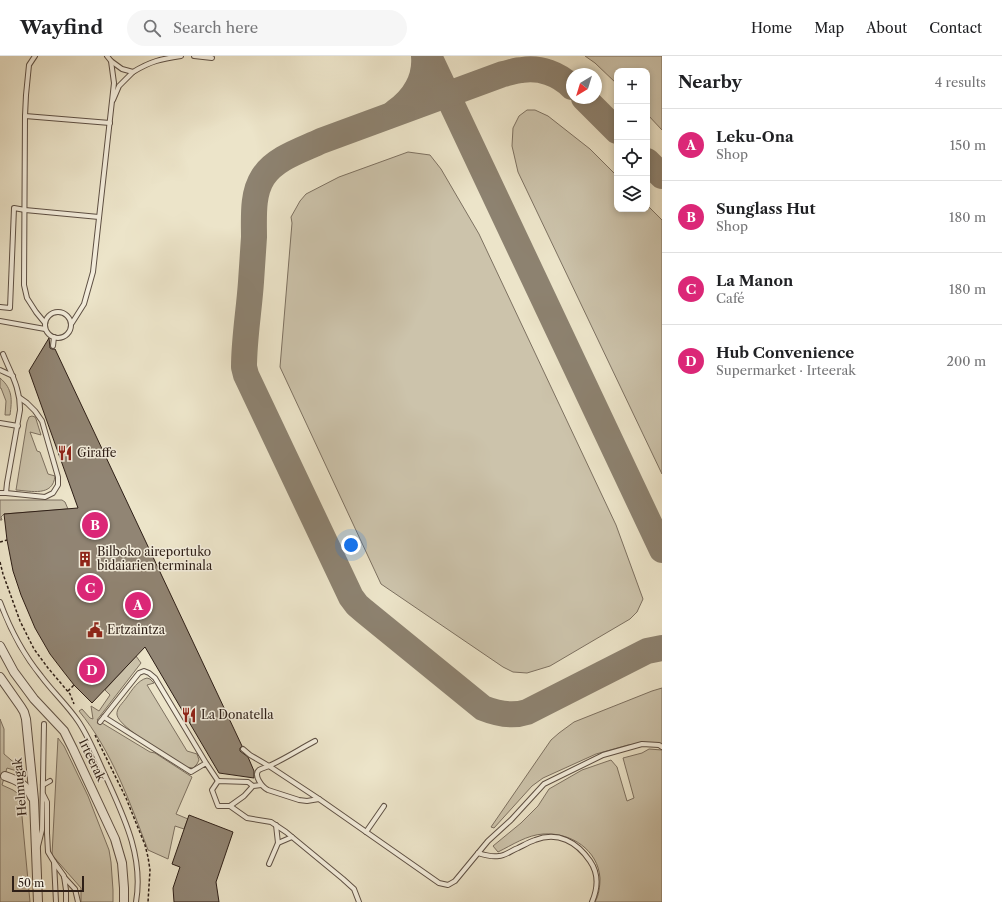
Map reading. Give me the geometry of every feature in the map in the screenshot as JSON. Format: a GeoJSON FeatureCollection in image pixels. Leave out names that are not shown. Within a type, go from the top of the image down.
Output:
{"type":"FeatureCollection","features":[{"type":"Feature","properties":{"kind":"street","name":"Irteerak"},"geometry":{"type":"LineString","coordinates":[[0,646],[14,672],[34,699],[64,731],[73,749],[115,839],[122,863],[124,902]]}},
{"type":"Feature","properties":{"kind":"street","name":"Helmugak"},"geometry":{"type":"LineString","coordinates":[[0,677],[24,712],[27,727],[34,800],[38,902]]}},
{"type":"Feature","properties":{"kind":"street"},"geometry":{"type":"LineString","coordinates":[[5,776],[17,780],[26,787],[34,800]]}},
{"type":"Feature","properties":{"kind":"lane"},"geometry":{"type":"LineString","coordinates":[[35,56],[29,65],[25,116],[24,285],[27,298],[45,323]]}},
{"type":"Feature","properties":{"kind":"lane"},"geometry":{"type":"LineString","coordinates":[[107,56],[122,69],[133,72]]}},
{"type":"Feature","properties":{"kind":"lane"},"geometry":{"type":"LineString","coordinates":[[112,104],[119,86],[133,72],[145,65],[163,58],[181,56]]}},
{"type":"Feature","properties":{"kind":"lane"},"geometry":{"type":"LineString","coordinates":[[194,56],[212,58]]}},
{"type":"Feature","properties":{"kind":"lane"},"geometry":{"type":"LineString","coordinates":[[72,323],[69,317],[58,311],[47,317],[45,328],[47,332],[54,337],[61,338],[67,335],[71,330],[72,323],[84,304],[93,272],[114,83],[111,61]]}},
{"type":"Feature","properties":{"kind":"lane"},"geometry":{"type":"LineString","coordinates":[[25,116],[110,123]]}},
{"type":"Feature","properties":{"kind":"lane"},"geometry":{"type":"LineString","coordinates":[[0,307],[10,308],[14,208],[99,216]]}},
{"type":"Feature","properties":{"kind":"lane"},"geometry":{"type":"LineString","coordinates":[[0,321],[45,328]]}},
{"type":"Feature","properties":{"kind":"lane"},"geometry":{"type":"LineString","coordinates":[[53,346],[54,337]]}},
{"type":"Feature","properties":{"kind":"lane"},"geometry":{"type":"LineString","coordinates":[[2,354],[13,376],[20,398],[18,426],[6,493]]}},
{"type":"Feature","properties":{"kind":"lane"},"geometry":{"type":"LineString","coordinates":[[0,370],[13,376]]}},
{"type":"Feature","properties":{"kind":"lane"},"geometry":{"type":"LineString","coordinates":[[0,493],[45,496],[53,493],[58,485],[58,477],[42,421],[35,411],[20,398]]}},
{"type":"Feature","properties":{"kind":"lane"},"geometry":{"type":"LineString","coordinates":[[0,423],[18,426]]}},
{"type":"Feature","properties":{"kind":"lane"},"geometry":{"type":"LineString","coordinates":[[0,602],[8,623],[21,648],[40,675],[77,720],[88,739],[123,814],[131,836],[138,871],[138,891],[136,902]]}},
{"type":"Feature","properties":{"kind":"lane"},"geometry":{"type":"LineString","coordinates":[[100,722],[139,673],[144,670],[155,678],[206,764],[218,781]]}},
{"type":"Feature","properties":{"kind":"lane"},"geometry":{"type":"LineString","coordinates":[[104,717],[191,772],[206,764]]}},
{"type":"Feature","properties":{"kind":"lane"},"geometry":{"type":"LineString","coordinates":[[37,855],[42,830],[44,724]]}},
{"type":"Feature","properties":{"kind":"lane"},"geometry":{"type":"LineString","coordinates":[[315,742],[269,766],[260,769],[258,772],[259,782],[268,790],[299,800],[307,801],[319,799]]}},
{"type":"Feature","properties":{"kind":"lane"},"geometry":{"type":"LineString","coordinates":[[243,749],[250,756],[269,766],[319,799],[439,883],[448,885],[455,881],[478,853],[544,784],[603,754],[642,744],[659,745],[662,747]]}},
{"type":"Feature","properties":{"kind":"lane"},"geometry":{"type":"LineString","coordinates":[[43,785],[50,781]]}},
{"type":"Feature","properties":{"kind":"lane"},"geometry":{"type":"LineString","coordinates":[[218,781],[248,782],[253,786]]}},
{"type":"Feature","properties":{"kind":"lane"},"geometry":{"type":"LineString","coordinates":[[218,781],[212,790],[218,806],[230,806],[247,818],[272,822],[354,889],[359,902]]}},
{"type":"Feature","properties":{"kind":"lane"},"geometry":{"type":"LineString","coordinates":[[230,806],[244,796],[253,786],[261,785]]}},
{"type":"Feature","properties":{"kind":"lane"},"geometry":{"type":"LineString","coordinates":[[43,794],[47,802],[48,852],[64,876],[75,889],[78,902]]}},
{"type":"Feature","properties":{"kind":"lane"},"geometry":{"type":"LineString","coordinates":[[366,832],[384,806]]}},
{"type":"Feature","properties":{"kind":"lane"},"geometry":{"type":"LineString","coordinates":[[269,864],[278,843],[276,825]]}},
{"type":"Feature","properties":{"kind":"lane"},"geometry":{"type":"LineString","coordinates":[[478,853],[484,856],[499,856],[536,839],[550,836],[569,841],[578,847],[594,866],[597,878],[597,890],[592,902]]}},
{"type":"Feature","properties":{"kind":"lane"},"geometry":{"type":"LineString","coordinates":[[278,843],[292,837]]}},
{"type":"Feature","properties":{"kind":"lane"},"geometry":{"type":"LineString","coordinates":[[54,862],[56,902]]}},
{"type":"Feature","properties":{"kind":"lane"},"geometry":{"type":"LineString","coordinates":[[64,876],[66,902]]}},
{"type":"Feature","properties":{"kind":"path"},"geometry":{"type":"LineString","coordinates":[[0,542],[7,540]]}},
{"type":"Feature","properties":{"kind":"path"},"geometry":{"type":"LineString","coordinates":[[0,562],[20,621],[34,648],[48,668],[70,694]]}},
{"type":"Feature","properties":{"kind":"path"},"geometry":{"type":"LineString","coordinates":[[68,691],[74,685]]}},
{"type":"Feature","properties":{"kind":"shaded area"},"geometry":{"type":"Polygon","coordinates":[[[585,56],[662,56],[662,130],[650,117],[650,68],[614,68],[614,81],[602,68],[585,56]]]}},
{"type":"Feature","properties":{"kind":"shaded area"},"geometry":{"type":"Polygon","coordinates":[[[527,110],[535,110],[548,116],[590,149],[614,173],[614,212],[650,212],[650,208],[662,220],[662,474],[518,172],[512,146],[513,128],[519,116],[527,110]]]}},
{"type":"Feature","properties":{"kind":"shaded area"},"geometry":{"type":"Polygon","coordinates":[[[408,152],[430,155],[441,169],[479,234],[616,525],[643,599],[637,612],[630,619],[550,666],[527,673],[513,672],[503,667],[381,584],[280,367],[292,223],[291,217],[300,201],[306,194],[339,177],[408,152]]]}},
{"type":"Feature","properties":{"kind":"shaded area"},"geometry":{"type":"Polygon","coordinates":[[[0,378],[7,386],[11,395],[10,415],[5,415],[6,401],[0,388],[0,378]]]}},
{"type":"Feature","properties":{"kind":"shaded area"},"geometry":{"type":"Polygon","coordinates":[[[32,416],[36,419],[41,435],[30,432],[37,451],[40,452],[48,474],[55,476],[50,487],[46,490],[34,492],[16,490],[27,422],[29,417],[32,416]]]}},
{"type":"Feature","properties":{"kind":"shaded area"},"geometry":{"type":"Polygon","coordinates":[[[0,500],[62,500],[65,502],[68,509],[4,514],[1,517],[2,520],[0,520],[0,500]]]}},
{"type":"Feature","properties":{"kind":"shaded area"},"geometry":{"type":"Polygon","coordinates":[[[136,656],[141,663],[97,720],[150,752],[155,753],[192,777],[176,814],[188,819],[184,829],[175,826],[168,859],[148,850],[111,760],[91,727],[79,711],[82,709],[90,718],[93,719],[91,706],[99,711],[110,695],[105,690],[136,656]]]}},
{"type":"Feature","properties":{"kind":"shaded area"},"geometry":{"type":"Polygon","coordinates":[[[147,678],[154,683],[147,685],[187,751],[197,754],[199,760],[193,768],[186,767],[148,743],[120,721],[117,715],[119,708],[133,688],[147,678]]]}},
{"type":"Feature","properties":{"kind":"shaded area"},"geometry":{"type":"Polygon","coordinates":[[[662,688],[662,745],[644,743],[628,745],[596,754],[543,778],[532,786],[494,828],[491,827],[551,740],[559,733],[574,722],[662,688]]]}},
{"type":"Feature","properties":{"kind":"shaded area"},"geometry":{"type":"Polygon","coordinates":[[[0,719],[4,729],[4,754],[17,765],[17,771],[7,768],[2,785],[20,795],[30,902],[0,902],[0,719]]]}},
{"type":"Feature","properties":{"kind":"shaded area"},"geometry":{"type":"Polygon","coordinates":[[[58,738],[64,746],[88,796],[109,850],[113,902],[81,902],[81,888],[52,855],[58,738]]]}},
{"type":"Feature","properties":{"kind":"shaded area"},"geometry":{"type":"Polygon","coordinates":[[[649,749],[662,750],[662,902],[595,902],[599,890],[600,878],[594,859],[581,845],[563,836],[543,834],[531,836],[498,852],[493,846],[521,823],[538,806],[549,789],[582,770],[611,760],[617,767],[627,801],[634,798],[623,758],[642,753],[649,749]]]}},
{"type":"Feature","properties":{"kind":"building","name":"Bilboko aireportuko bidaiarien terminala"},"geometry":{"type":"Polygon","coordinates":[[[49,338],[50,348],[55,349],[242,746],[240,751],[248,757],[254,771],[254,778],[219,773],[145,647],[92,703],[74,685],[50,654],[35,628],[13,571],[4,514],[78,508],[29,371],[49,338]]]}},
{"type":"Feature","properties":{"kind":"building"},"geometry":{"type":"Polygon","coordinates":[[[189,815],[233,832],[216,882],[219,902],[174,902],[173,888],[180,867],[172,864],[189,815]]]}},
{"type":"Feature","properties":{"kind":"taxiway"},"geometry":{"type":"LineString","coordinates":[[395,112],[408,101],[417,88],[423,73],[424,56]]}},
{"type":"Feature","properties":{"kind":"taxiway"},"geometry":{"type":"LineString","coordinates":[[429,56],[662,550]]}},
{"type":"Feature","properties":{"kind":"taxiway"},"geometry":{"type":"LineString","coordinates":[[566,81],[549,72],[529,69],[517,70],[503,74],[321,141],[289,155],[268,170],[259,184],[255,198],[254,237],[244,367],[246,375],[351,597],[364,611],[483,708],[505,714],[521,714],[527,712],[647,651],[662,648]]}},
{"type":"Feature","properties":{"kind":"taxiway"},"geometry":{"type":"LineString","coordinates":[[590,104],[614,128]]}},
{"type":"Feature","properties":{"kind":"taxiway"},"geometry":{"type":"LineString","coordinates":[[650,164],[662,176]]}},
{"type":"Feature","properties":{"kind":"place","name":"Giraffe"},"geometry":{"type":"Point","coordinates":[65,453]}},
{"type":"Feature","properties":{"kind":"place","name":"Sunglass Hut"},"geometry":{"type":"Point","coordinates":[95,525]}},
{"type":"Feature","properties":{"kind":"place","name":"Bilboko aireportuko bidaiarien terminala"},"geometry":{"type":"Point","coordinates":[85,559]}},
{"type":"Feature","properties":{"kind":"place","name":"La Manon"},"geometry":{"type":"Point","coordinates":[90,588]}},
{"type":"Feature","properties":{"kind":"place","name":"Leku-Ona"},"geometry":{"type":"Point","coordinates":[138,605]}},
{"type":"Feature","properties":{"kind":"place","name":"Ertzaintza"},"geometry":{"type":"Point","coordinates":[95,630]}},
{"type":"Feature","properties":{"kind":"place","name":"Hub Convenience"},"geometry":{"type":"Point","coordinates":[92,670]}},
{"type":"Feature","properties":{"kind":"place","name":"La Donatella"},"geometry":{"type":"Point","coordinates":[189,715]}}]}
